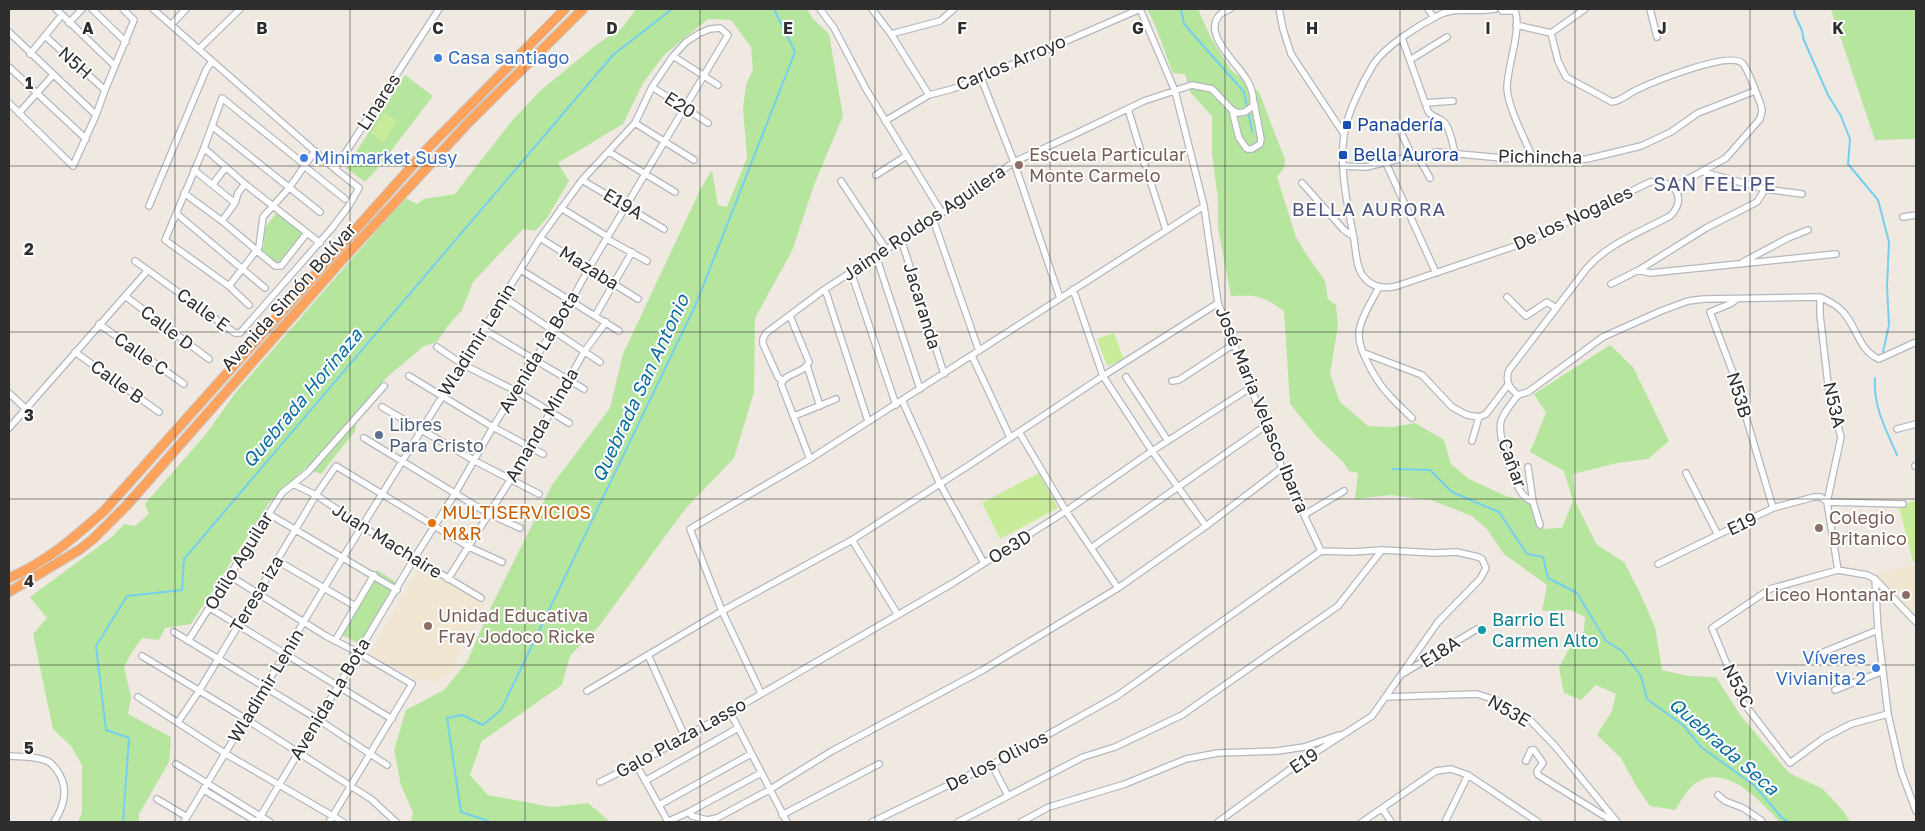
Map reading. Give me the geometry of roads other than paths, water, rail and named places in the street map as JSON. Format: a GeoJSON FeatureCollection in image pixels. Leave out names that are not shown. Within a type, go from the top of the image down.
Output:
{"type":"FeatureCollection","features":[{"type":"Feature","properties":{"kind":"highway","name":"Avenida Simón Bolívar"},"geometry":{"type":"LineString","coordinates":[[9,578],[22,573],[74,538],[104,511],[430,146],[565,9]]}},
{"type":"Feature","properties":{"kind":"highway","name":"Avenida Simón Bolívar"},"geometry":{"type":"LineString","coordinates":[[9,592],[79,550],[120,512],[342,260],[468,123],[583,9]]}},
{"type":"Feature","properties":{"kind":"street"},"geometry":{"type":"LineString","coordinates":[[56,9],[114,66]]}},
{"type":"Feature","properties":{"kind":"street"},"geometry":{"type":"LineString","coordinates":[[69,23],[82,9]]}},
{"type":"Feature","properties":{"kind":"street"},"geometry":{"type":"LineString","coordinates":[[92,9],[126,42]]}},
{"type":"Feature","properties":{"kind":"street"},"geometry":{"type":"LineString","coordinates":[[9,103],[73,166],[86,139],[134,20],[123,9]]}},
{"type":"Feature","properties":{"kind":"street"},"geometry":{"type":"LineString","coordinates":[[153,9],[335,169]]}},
{"type":"Feature","properties":{"kind":"street"},"geometry":{"type":"LineString","coordinates":[[171,25],[186,9]]}},
{"type":"Feature","properties":{"kind":"street"},"geometry":{"type":"LineString","coordinates":[[199,49],[240,9]]}},
{"type":"Feature","properties":{"kind":"street"},"geometry":{"type":"LineString","coordinates":[[828,9],[821,10],[834,28],[866,89],[942,213]]}},
{"type":"Feature","properties":{"kind":"street"},"geometry":{"type":"LineString","coordinates":[[872,9],[891,34],[929,95]]}},
{"type":"Feature","properties":{"kind":"street"},"geometry":{"type":"LineString","coordinates":[[891,34],[940,21],[954,9]]}},
{"type":"Feature","properties":{"kind":"street","name":"Carlos Arroyo"},"geometry":{"type":"LineString","coordinates":[[885,121],[929,95],[981,78],[1140,9]]}},
{"type":"Feature","properties":{"kind":"street","name":"José Maria Velasco Ibarra"},"geometry":{"type":"LineString","coordinates":[[1140,9],[1175,91],[1204,206],[1218,303],[1282,468],[1321,551]]}},
{"type":"Feature","properties":{"kind":"street"},"geometry":{"type":"LineString","coordinates":[[1230,9],[1218,12],[1215,26],[1218,38],[1230,60],[1247,79],[1254,101],[1261,139],[1260,144],[1252,149],[1247,149],[1238,138],[1232,110]]}},
{"type":"Feature","properties":{"kind":"street"},"geometry":{"type":"LineString","coordinates":[[1279,9],[1282,29],[1291,54],[1344,134]]}},
{"type":"Feature","properties":{"kind":"street"},"geometry":{"type":"LineString","coordinates":[[1428,9],[1438,14]]}},
{"type":"Feature","properties":{"kind":"street"},"geometry":{"type":"LineString","coordinates":[[1412,418],[1389,396],[1379,382],[1364,353],[1359,335],[1360,326],[1379,287],[1369,282],[1362,274],[1343,166],[1344,134],[1371,68],[1378,58],[1402,38],[1438,14],[1452,10],[1483,11],[1494,9]]}},
{"type":"Feature","properties":{"kind":"street"},"geometry":{"type":"LineString","coordinates":[[1501,9],[1504,11],[1515,11],[1516,25],[1508,78],[1508,92],[1534,160]]}},
{"type":"Feature","properties":{"kind":"street"},"geometry":{"type":"LineString","coordinates":[[1516,25],[1551,33],[1585,9]]}},
{"type":"Feature","properties":{"kind":"street"},"geometry":{"type":"LineString","coordinates":[[1650,9],[1657,37]]}},
{"type":"Feature","properties":{"kind":"street","name":"Linares"},"geometry":{"type":"LineString","coordinates":[[335,169],[436,10]]}},
{"type":"Feature","properties":{"kind":"street"},"geometry":{"type":"LineString","coordinates":[[30,54],[62,15]]}},
{"type":"Feature","properties":{"kind":"street","name":"Wladimir Lenin"},"geometry":{"type":"LineString","coordinates":[[186,820],[204,790],[205,782],[226,754],[324,588],[404,461],[420,430],[442,398],[540,238],[582,180],[634,123],[652,87],[673,56],[686,42],[710,29],[720,28],[728,36]]}},
{"type":"Feature","properties":{"kind":"street"},"geometry":{"type":"LineString","coordinates":[[9,32],[96,115]]}},
{"type":"Feature","properties":{"kind":"street"},"geometry":{"type":"LineString","coordinates":[[1551,33],[1558,61],[1566,77],[1610,102],[1617,102],[1635,90],[1704,64],[1728,59],[1738,60],[1744,65],[1762,110],[1760,118],[1730,154],[1703,172],[1674,187],[1678,200],[1672,214],[1622,240],[1600,255],[1587,268],[1512,364],[1507,375],[1508,385],[1518,395],[1528,392],[1602,337],[1661,311],[1697,300],[1820,297],[1834,304],[1845,314],[1865,349],[1872,356],[1879,358],[1916,342]]}},
{"type":"Feature","properties":{"kind":"street","name":"N5H"},"geometry":{"type":"LineString","coordinates":[[44,36],[105,90]]}},
{"type":"Feature","properties":{"kind":"street","name":"Avenida La Bota"},"geometry":{"type":"LineString","coordinates":[[258,820],[298,752],[320,720],[415,557],[436,526],[493,427],[571,301],[645,173],[728,36]]}},
{"type":"Feature","properties":{"kind":"street"},"geometry":{"type":"LineString","coordinates":[[1410,60],[1447,37]]}},
{"type":"Feature","properties":{"kind":"street"},"geometry":{"type":"LineString","coordinates":[[1402,38],[1430,115],[1443,120],[1455,152]]}},
{"type":"Feature","properties":{"kind":"street"},"geometry":{"type":"LineString","coordinates":[[673,56],[718,85]]}},
{"type":"Feature","properties":{"kind":"street"},"geometry":{"type":"LineString","coordinates":[[150,204],[206,70],[212,61]]}},
{"type":"Feature","properties":{"kind":"street"},"geometry":{"type":"LineString","coordinates":[[9,67],[86,139]]}},
{"type":"Feature","properties":{"kind":"street"},"geometry":{"type":"LineString","coordinates":[[19,113],[53,75]]}},
{"type":"Feature","properties":{"kind":"street"},"geometry":{"type":"LineString","coordinates":[[981,78],[1014,162],[1060,298]]}},
{"type":"Feature","properties":{"kind":"street","name":"Jaime Roldos Aguilera"},"geometry":{"type":"LineString","coordinates":[[782,382],[763,344],[766,333],[825,289],[942,213],[1014,162],[1128,109],[1192,84],[1212,89],[1232,110]]}},
{"type":"Feature","properties":{"kind":"street","name":"E20"},"geometry":{"type":"LineString","coordinates":[[652,87],[708,123]]}},
{"type":"Feature","properties":{"kind":"street","name":"Pichincha"},"geometry":{"type":"LineString","coordinates":[[1343,166],[1366,167],[1438,152],[1534,160],[1587,159],[1641,146],[1670,132],[1698,113],[1755,91]]}},
{"type":"Feature","properties":{"kind":"street"},"geometry":{"type":"LineString","coordinates":[[249,305],[229,286],[165,240],[204,148],[222,98],[344,199]]}},
{"type":"Feature","properties":{"kind":"street"},"geometry":{"type":"LineString","coordinates":[[1232,110],[1245,112],[1253,106],[1254,101]]}},
{"type":"Feature","properties":{"kind":"street"},"geometry":{"type":"LineString","coordinates":[[1425,103],[1453,101]]}},
{"type":"Feature","properties":{"kind":"street"},"geometry":{"type":"LineString","coordinates":[[1128,109],[1145,165]]}},
{"type":"Feature","properties":{"kind":"street"},"geometry":{"type":"LineString","coordinates":[[634,123],[694,160]]}},
{"type":"Feature","properties":{"kind":"street"},"geometry":{"type":"LineString","coordinates":[[212,126],[320,212]]}},
{"type":"Feature","properties":{"kind":"street"},"geometry":{"type":"LineString","coordinates":[[1400,130],[1414,156],[1430,178]]}},
{"type":"Feature","properties":{"kind":"street"},"geometry":{"type":"LineString","coordinates":[[204,148],[245,184],[320,243]]}},
{"type":"Feature","properties":{"kind":"street"},"geometry":{"type":"LineString","coordinates":[[229,286],[257,249],[264,217],[289,188],[315,152]]}},
{"type":"Feature","properties":{"kind":"street"},"geometry":{"type":"LineString","coordinates":[[609,152],[675,192]]}},
{"type":"Feature","properties":{"kind":"street"},"geometry":{"type":"LineString","coordinates":[[876,175],[906,156]]}},
{"type":"Feature","properties":{"kind":"street"},"geometry":{"type":"LineString","coordinates":[[1386,163],[1436,272]]}},
{"type":"Feature","properties":{"kind":"street"},"geometry":{"type":"LineString","coordinates":[[213,184],[226,167]]}},
{"type":"Feature","properties":{"kind":"street","name":"Calle E"},"geometry":{"type":"LineString","coordinates":[[135,261],[237,334],[272,298],[320,243],[348,207],[359,188],[335,169]]}},
{"type":"Feature","properties":{"kind":"street"},"geometry":{"type":"LineString","coordinates":[[194,170],[235,203]]}},
{"type":"Feature","properties":{"kind":"street"},"geometry":{"type":"LineString","coordinates":[[1703,172],[1766,189],[1802,194]]}},
{"type":"Feature","properties":{"kind":"street","name":"E19A"},"geometry":{"type":"LineString","coordinates":[[582,180],[664,229]]}},
{"type":"Feature","properties":{"kind":"street"},"geometry":{"type":"LineString","coordinates":[[1150,180],[1166,230]]}},
{"type":"Feature","properties":{"kind":"street"},"geometry":{"type":"LineString","coordinates":[[841,181],[886,249]]}},
{"type":"Feature","properties":{"kind":"street","name":"De los Nogales"},"geometry":{"type":"LineString","coordinates":[[1379,287],[1397,286],[1527,242],[1650,182],[1665,182],[1674,187]]}},
{"type":"Feature","properties":{"kind":"street"},"geometry":{"type":"LineString","coordinates":[[1302,183],[1344,230],[1354,237]]}},
{"type":"Feature","properties":{"kind":"street"},"geometry":{"type":"LineString","coordinates":[[222,221],[235,203],[238,193],[245,184]]}},
{"type":"Feature","properties":{"kind":"street"},"geometry":{"type":"LineString","coordinates":[[1612,284],[1639,270],[1706,228],[1757,202],[1766,189]]}},
{"type":"Feature","properties":{"kind":"street"},"geometry":{"type":"LineString","coordinates":[[184,193],[222,221],[278,267],[282,266],[307,233]]}},
{"type":"Feature","properties":{"kind":"street"},"geometry":{"type":"LineString","coordinates":[[761,693],[722,611],[690,529],[810,459],[1204,206]]}},
{"type":"Feature","properties":{"kind":"street"},"geometry":{"type":"LineString","coordinates":[[561,208],[647,261]]}},
{"type":"Feature","properties":{"kind":"street"},"geometry":{"type":"LineString","coordinates":[[177,214],[265,288]]}},
{"type":"Feature","properties":{"kind":"street"},"geometry":{"type":"LineString","coordinates":[[1903,217],[1916,215]]}},
{"type":"Feature","properties":{"kind":"street"},"geometry":{"type":"LineString","coordinates":[[933,218],[979,351]]}},
{"type":"Feature","properties":{"kind":"street"},"geometry":{"type":"LineString","coordinates":[[1740,264],[1788,238],[1808,230]]}},
{"type":"Feature","properties":{"kind":"street","name":"Mazaba"},"geometry":{"type":"LineString","coordinates":[[540,238],[638,299]]}},
{"type":"Feature","properties":{"kind":"street","name":"Jacaranda"},"geometry":{"type":"LineString","coordinates":[[901,239],[944,374]]}},
{"type":"Feature","properties":{"kind":"street"},"geometry":{"type":"LineString","coordinates":[[595,316],[632,252]]}},
{"type":"Feature","properties":{"kind":"street"},"geometry":{"type":"LineString","coordinates":[[1639,270],[1650,273],[1836,254]]}},
{"type":"Feature","properties":{"kind":"street"},"geometry":{"type":"LineString","coordinates":[[876,256],[920,389]]}},
{"type":"Feature","properties":{"kind":"street"},"geometry":{"type":"LineString","coordinates":[[9,428],[148,270]]}},
{"type":"Feature","properties":{"kind":"street"},"geometry":{"type":"LineString","coordinates":[[521,270],[619,331]]}},
{"type":"Feature","properties":{"kind":"street"},"geometry":{"type":"LineString","coordinates":[[851,272],[896,404]]}},
{"type":"Feature","properties":{"kind":"street"},"geometry":{"type":"LineString","coordinates":[[825,289],[868,421]]}},
{"type":"Feature","properties":{"kind":"street"},"geometry":{"type":"LineString","coordinates":[[1073,289],[1102,376],[1152,451],[1206,526]]}},
{"type":"Feature","properties":{"kind":"street","name":"Calle D"},"geometry":{"type":"LineString","coordinates":[[125,296],[209,359]]}},
{"type":"Feature","properties":{"kind":"street"},"geometry":{"type":"LineString","coordinates":[[503,297],[600,362]]}},
{"type":"Feature","properties":{"kind":"street"},"geometry":{"type":"LineString","coordinates":[[1507,297],[1526,316],[1546,302],[1556,308]]}},
{"type":"Feature","properties":{"kind":"street","name":"N53A"},"geometry":{"type":"LineString","coordinates":[[1820,297],[1820,315],[1829,393],[1841,437],[1828,502],[1838,570]]}},
{"type":"Feature","properties":{"kind":"street","name":"N53B"},"geometry":{"type":"LineString","coordinates":[[1736,299],[1730,304],[1710,312],[1733,373],[1773,508]]}},
{"type":"Feature","properties":{"kind":"street"},"geometry":{"type":"LineString","coordinates":[[587,691],[722,611],[852,540],[1102,376],[1218,303]]}},
{"type":"Feature","properties":{"kind":"street"},"geometry":{"type":"LineString","coordinates":[[790,316],[808,357],[807,366],[820,406]]}},
{"type":"Feature","properties":{"kind":"street","name":"Amanda Minda"},"geometry":{"type":"LineString","coordinates":[[448,579],[470,547],[531,446],[584,352],[606,322]]}},
{"type":"Feature","properties":{"kind":"street","name":"Calle C"},"geometry":{"type":"LineString","coordinates":[[99,324],[184,384]]}},
{"type":"Feature","properties":{"kind":"street"},"geometry":{"type":"LineString","coordinates":[[483,329],[584,390]]}},
{"type":"Feature","properties":{"kind":"street"},"geometry":{"type":"LineString","coordinates":[[1172,382],[1179,380],[1234,344]]}},
{"type":"Feature","properties":{"kind":"street"},"geometry":{"type":"LineString","coordinates":[[437,347],[462,364],[516,390],[569,423]]}},
{"type":"Feature","properties":{"kind":"street","name":"Calle B"},"geometry":{"type":"LineString","coordinates":[[75,352],[159,412]]}},
{"type":"Feature","properties":{"kind":"street"},"geometry":{"type":"LineString","coordinates":[[1364,353],[1422,375],[1452,407],[1467,415],[1479,417],[1486,414],[1508,385]]}},
{"type":"Feature","properties":{"kind":"street"},"geometry":{"type":"LineString","coordinates":[[972,356],[1010,437]]}},
{"type":"Feature","properties":{"kind":"street"},"geometry":{"type":"LineString","coordinates":[[807,366],[784,378],[782,388],[810,459]]}},
{"type":"Feature","properties":{"kind":"street"},"geometry":{"type":"LineString","coordinates":[[409,376],[442,398],[543,454]]}},
{"type":"Feature","properties":{"kind":"street"},"geometry":{"type":"LineString","coordinates":[[1126,377],[1168,441]]}},
{"type":"Feature","properties":{"kind":"street","name":"Odilo Aguilar"},"geometry":{"type":"LineString","coordinates":[[188,641],[282,493],[308,472],[384,386]]}},
{"type":"Feature","properties":{"kind":"street","name":"Oe3D"},"geometry":{"type":"LineString","coordinates":[[761,693],[898,615],[984,563],[1066,511],[1152,451],[1250,388]]}},
{"type":"Feature","properties":{"kind":"street"},"geometry":{"type":"LineString","coordinates":[[9,393],[26,409]]}},
{"type":"Feature","properties":{"kind":"street","name":"Cañar"},"geometry":{"type":"LineString","coordinates":[[1518,395],[1504,416],[1500,426],[1500,437],[1522,494],[1532,502]]}},
{"type":"Feature","properties":{"kind":"street"},"geometry":{"type":"LineString","coordinates":[[794,416],[836,399]]}},
{"type":"Feature","properties":{"kind":"street"},"geometry":{"type":"LineString","coordinates":[[902,400],[940,484],[984,563]]}},
{"type":"Feature","properties":{"kind":"street"},"geometry":{"type":"LineString","coordinates":[[382,407],[475,461],[539,494]]}},
{"type":"Feature","properties":{"kind":"street"},"geometry":{"type":"LineString","coordinates":[[1472,441],[1479,417]]}},
{"type":"Feature","properties":{"kind":"street"},"geometry":{"type":"LineString","coordinates":[[1897,428],[1916,424]]}},
{"type":"Feature","properties":{"kind":"street"},"geometry":{"type":"LineString","coordinates":[[1091,548],[1265,426]]}},
{"type":"Feature","properties":{"kind":"street"},"geometry":{"type":"LineString","coordinates":[[1019,432],[1066,511],[1118,588]]}},
{"type":"Feature","properties":{"kind":"street"},"geometry":{"type":"LineString","coordinates":[[364,438],[456,492],[489,514],[520,528]]}},
{"type":"Feature","properties":{"kind":"street","name":"Teresa iza"},"geometry":{"type":"LineString","coordinates":[[178,722],[218,660],[276,560],[336,466],[384,494]]}},
{"type":"Feature","properties":{"kind":"street"},"geometry":{"type":"LineString","coordinates":[[1528,467],[1532,502],[1540,525]]}},
{"type":"Feature","properties":{"kind":"street"},"geometry":{"type":"LineString","coordinates":[[689,812],[692,816],[712,820],[769,790],[832,751],[983,670],[1118,588],[1206,526],[1282,468]]}},
{"type":"Feature","properties":{"kind":"street"},"geometry":{"type":"LineString","coordinates":[[1686,473],[1718,535]]}},
{"type":"Feature","properties":{"kind":"street","name":"Juan Machaire"},"geometry":{"type":"LineString","coordinates":[[294,484],[481,598]]}},
{"type":"Feature","properties":{"kind":"street"},"geometry":{"type":"LineString","coordinates":[[1304,515],[1344,491]]}},
{"type":"Feature","properties":{"kind":"street"},"geometry":{"type":"LineString","coordinates":[[384,494],[470,547],[502,562]]}},
{"type":"Feature","properties":{"kind":"street","name":"E19"},"geometry":{"type":"LineString","coordinates":[[1658,564],[1773,508],[1814,497],[1821,497],[1828,502],[1903,504]]}},
{"type":"Feature","properties":{"kind":"street"},"geometry":{"type":"LineString","coordinates":[[269,514],[397,590]]}},
{"type":"Feature","properties":{"kind":"street"},"geometry":{"type":"LineString","coordinates":[[852,540],[898,615]]}},
{"type":"Feature","properties":{"kind":"street"},"geometry":{"type":"LineString","coordinates":[[1321,551],[1352,552],[1382,550]]}},
{"type":"Feature","properties":{"kind":"street"},"geometry":{"type":"LineString","coordinates":[[958,822],[1083,757],[1115,747],[1182,715],[1338,606],[1382,550]]}},
{"type":"Feature","properties":{"kind":"street","name":"E19"},"geometry":{"type":"LineString","coordinates":[[1218,822],[1299,763],[1372,716],[1438,622],[1480,579],[1486,568],[1482,559],[1473,554],[1382,550]]}},
{"type":"Feature","properties":{"kind":"street","name":"De los Olivos"},"geometry":{"type":"LineString","coordinates":[[873,822],[992,765],[1117,696],[1321,551]]}},
{"type":"Feature","properties":{"kind":"street"},"geometry":{"type":"LineString","coordinates":[[276,560],[355,606]]}},
{"type":"Feature","properties":{"kind":"street"},"geometry":{"type":"LineString","coordinates":[[1838,570],[1867,575],[1875,579],[1916,622]]}},
{"type":"Feature","properties":{"kind":"street","name":"N53C"},"geometry":{"type":"LineString","coordinates":[[1838,570],[1770,589],[1712,628],[1742,701],[1790,763],[1824,738],[1844,727],[1888,714]]}},
{"type":"Feature","properties":{"kind":"street"},"geometry":{"type":"LineString","coordinates":[[230,576],[304,623],[412,684],[329,822]]}},
{"type":"Feature","properties":{"kind":"street"},"geometry":{"type":"LineString","coordinates":[[335,641],[374,576]]}},
{"type":"Feature","properties":{"kind":"street"},"geometry":{"type":"LineString","coordinates":[[1875,579],[1878,630],[1888,714],[1901,771],[1916,811]]}},
{"type":"Feature","properties":{"kind":"street"},"geometry":{"type":"LineString","coordinates":[[210,608],[392,719]]}},
{"type":"Feature","properties":{"kind":"street","name":"E18A"},"geometry":{"type":"LineString","coordinates":[[1402,674],[1477,629]]}},
{"type":"Feature","properties":{"kind":"street"},"geometry":{"type":"LineString","coordinates":[[1814,656],[1878,630]]}},
{"type":"Feature","properties":{"kind":"street"},"geometry":{"type":"LineString","coordinates":[[174,632],[320,720],[387,765]]}},
{"type":"Feature","properties":{"kind":"street"},"geometry":{"type":"LineString","coordinates":[[648,655],[686,737]]}},
{"type":"Feature","properties":{"kind":"street"},"geometry":{"type":"LineString","coordinates":[[142,656],[350,785],[382,807],[396,822]]}},
{"type":"Feature","properties":{"kind":"street"},"geometry":{"type":"LineString","coordinates":[[1835,690],[1883,671]]}},
{"type":"Feature","properties":{"kind":"street","name":"Galo Plaza Lasso"},"geometry":{"type":"LineString","coordinates":[[600,782],[686,737],[761,693]]}},
{"type":"Feature","properties":{"kind":"street","name":"N53E"},"geometry":{"type":"LineString","coordinates":[[1386,697],[1477,694],[1499,701],[1530,720],[1536,726],[1555,746],[1616,822]]}},
{"type":"Feature","properties":{"kind":"street"},"geometry":{"type":"LineString","coordinates":[[138,697],[226,754],[279,783],[343,822]]}},
{"type":"Feature","properties":{"kind":"street"},"geometry":{"type":"LineString","coordinates":[[730,712],[787,822]]}},
{"type":"Feature","properties":{"kind":"street"},"geometry":{"type":"LineString","coordinates":[[645,781],[738,728]]}},
{"type":"Feature","properties":{"kind":"street"},"geometry":{"type":"LineString","coordinates":[[1021,822],[1049,807],[1126,784],[1186,759],[1218,753],[1276,751],[1304,747],[1351,731]]}},
{"type":"Feature","properties":{"kind":"street"},"geometry":{"type":"LineString","coordinates":[[1526,761],[1531,750],[1534,750],[1543,763],[1537,771],[1538,775],[1616,822]]}},
{"type":"Feature","properties":{"kind":"street"},"geometry":{"type":"LineString","coordinates":[[659,804],[751,754]]}},
{"type":"Feature","properties":{"kind":"street"},"geometry":{"type":"LineString","coordinates":[[9,756],[38,758],[50,762],[62,777],[65,795],[61,812],[54,822]]}},
{"type":"Feature","properties":{"kind":"street"},"geometry":{"type":"LineString","coordinates":[[176,764],[258,820]]}},
{"type":"Feature","properties":{"kind":"street"},"geometry":{"type":"LineString","coordinates":[[636,764],[667,820],[670,821],[761,773]]}},
{"type":"Feature","properties":{"kind":"street"},"geometry":{"type":"LineString","coordinates":[[782,815],[879,764]]}},
{"type":"Feature","properties":{"kind":"street"},"geometry":{"type":"LineString","coordinates":[[992,765],[1008,796]]}},
{"type":"Feature","properties":{"kind":"street"},"geometry":{"type":"LineString","coordinates":[[1362,822],[1436,771],[1451,769],[1468,775],[1538,822]]}},
{"type":"Feature","properties":{"kind":"street"},"geometry":{"type":"LineString","coordinates":[[1446,822],[1468,775]]}},
{"type":"Feature","properties":{"kind":"street"},"geometry":{"type":"LineString","coordinates":[[204,790],[258,820],[270,822]]}},
{"type":"Feature","properties":{"kind":"street"},"geometry":{"type":"LineString","coordinates":[[1718,795],[1725,801],[1744,808],[1762,822]]}},
{"type":"Feature","properties":{"kind":"street"},"geometry":{"type":"LineString","coordinates":[[157,800],[186,820]]}},
{"type":"Feature","properties":{"kind":"street"},"geometry":{"type":"LineString","coordinates":[[1382,808],[1391,822]]}},
{"type":"Feature","properties":{"kind":"waterway","name":"Quebrada Horinaza"},"geometry":{"type":"LineString","coordinates":[[123,822],[129,738],[106,730],[96,646],[127,596],[182,590],[184,559],[613,55],[672,9]]}},
{"type":"Feature","properties":{"kind":"waterway","name":"Quebrada San Antonio"},"geometry":{"type":"LineString","coordinates":[[491,822],[461,812],[447,718],[462,715],[483,725],[501,710],[696,304],[795,52],[774,9]]}},
{"type":"Feature","properties":{"kind":"waterway","name":"Quebrada Seca"},"geometry":{"type":"LineString","coordinates":[[1181,9],[1184,24],[1244,92],[1252,131]]}},
{"type":"Feature","properties":{"kind":"waterway"},"geometry":{"type":"LineString","coordinates":[[1794,9],[1803,38],[1828,95],[1841,116],[1850,139],[1848,164],[1878,200],[1889,242],[1887,286],[1889,325],[1883,352]]}},
{"type":"Feature","properties":{"kind":"waterway"},"geometry":{"type":"LineString","coordinates":[[1875,378],[1878,408],[1897,455]]}},
{"type":"Feature","properties":{"kind":"waterway","name":"Quebrada Seca"},"geometry":{"type":"LineString","coordinates":[[1393,469],[1430,470],[1452,492],[1499,512],[1527,554],[1543,557],[1548,578],[1577,593],[1606,641],[1622,651],[1641,676],[1647,699],[1683,725],[1701,747],[1755,786],[1783,819],[1789,822]]}},
{"type":"Feature","properties":{"kind":"place","name":"Casa santiago"},"geometry":{"type":"Point","coordinates":[438,58]}},
{"type":"Feature","properties":{"kind":"place","name":"Panadería"},"geometry":{"type":"Point","coordinates":[1347,125]}},
{"type":"Feature","properties":{"kind":"place","name":"Bella Aurora"},"geometry":{"type":"Point","coordinates":[1343,155]}},
{"type":"Feature","properties":{"kind":"place","name":"Minimarket Susy"},"geometry":{"type":"Point","coordinates":[304,158]}},
{"type":"Feature","properties":{"kind":"place","name":"Escuela Particular Monte Carmelo"},"geometry":{"type":"Point","coordinates":[1019,165]}},
{"type":"Feature","properties":{"kind":"place","name":"Libres Para Cristo"},"geometry":{"type":"Point","coordinates":[379,435]}},
{"type":"Feature","properties":{"kind":"place","name":"MULTISERVICIOS M&R"},"geometry":{"type":"Point","coordinates":[432,523]}},
{"type":"Feature","properties":{"kind":"place","name":"Colegio Britanico"},"geometry":{"type":"Point","coordinates":[1819,528]}},
{"type":"Feature","properties":{"kind":"place","name":"Liceo Hontanar"},"geometry":{"type":"Point","coordinates":[1906,595]}},
{"type":"Feature","properties":{"kind":"place","name":"Unidad Educativa Fray Jodoco Ricke"},"geometry":{"type":"Point","coordinates":[428,626]}},
{"type":"Feature","properties":{"kind":"place","name":"Barrio El Carmen Alto"},"geometry":{"type":"Point","coordinates":[1482,630]}},
{"type":"Feature","properties":{"kind":"place","name":"Víveres Vivianita 2"},"geometry":{"type":"Point","coordinates":[1876,668]}},
{"type":"Feature","properties":{"kind":"district","name":"SAN FELIPE"},"geometry":{"type":"Point","coordinates":[1715,184]}},
{"type":"Feature","properties":{"kind":"district","name":"BELLA AURORA"},"geometry":{"type":"Point","coordinates":[1369,209]}}]}
